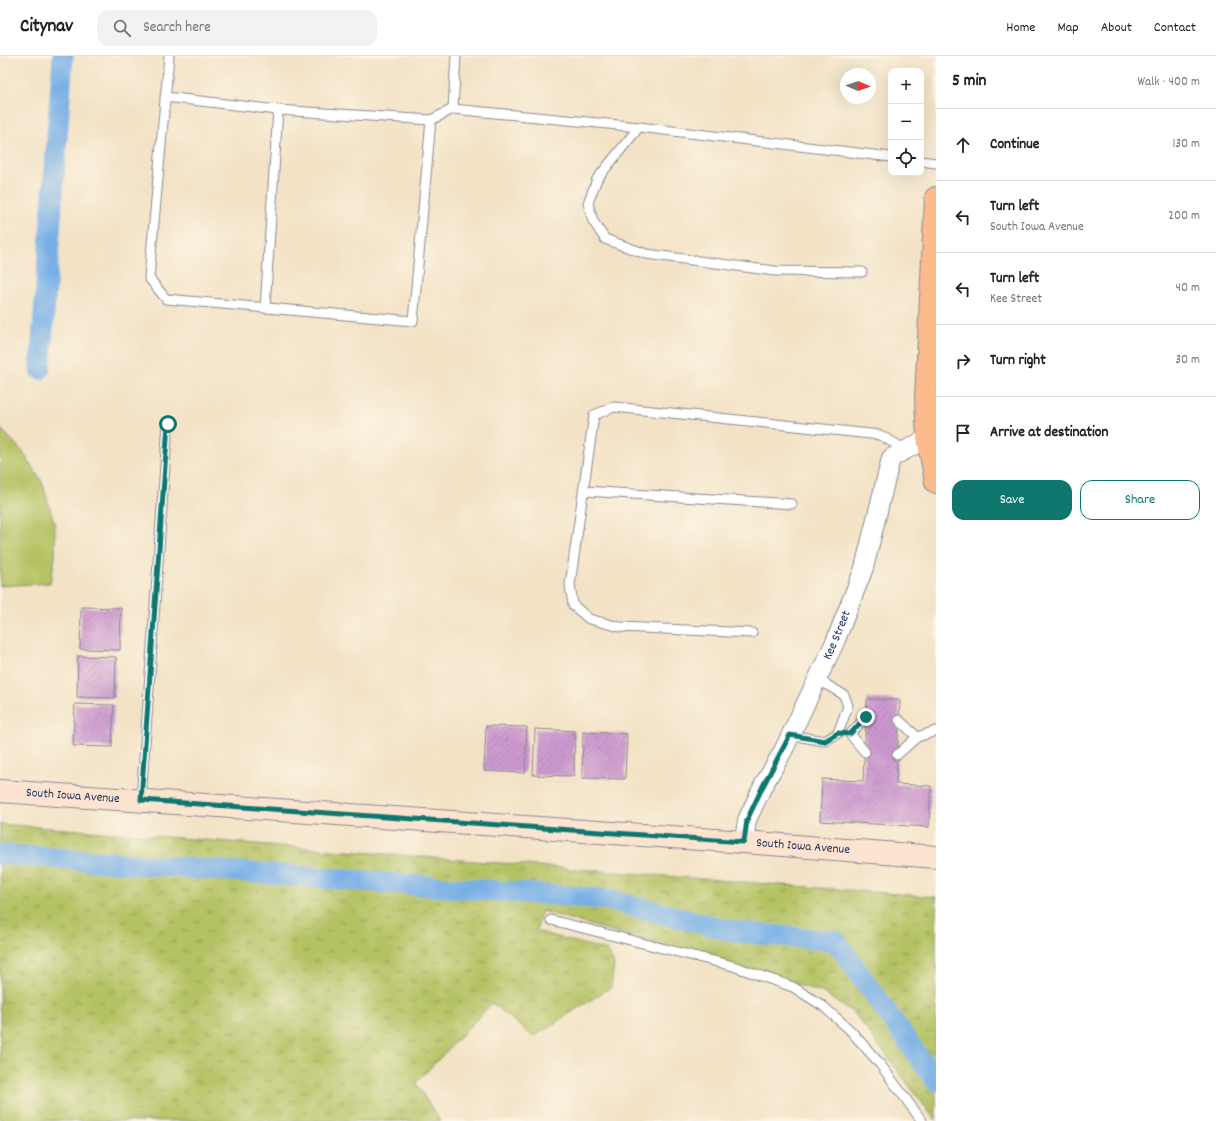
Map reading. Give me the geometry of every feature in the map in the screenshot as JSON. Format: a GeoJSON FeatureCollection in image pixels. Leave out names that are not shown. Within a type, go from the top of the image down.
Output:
{"type":"FeatureCollection","features":[{"type":"Feature","properties":{"kind":"main road"},"geometry":{"type":"LineString","coordinates":[[936,198],[926,399],[928,438],[936,482]]}},
{"type":"Feature","properties":{"kind":"street","name":"Kee Street"},"geometry":{"type":"LineString","coordinates":[[744,842],[747,820],[835,642],[864,568],[891,458],[928,438]]}},
{"type":"Feature","properties":{"kind":"street","name":"South Iowa Avenue"},"geometry":{"type":"LineString","coordinates":[[0,791],[744,842],[936,857]]}},
{"type":"Feature","properties":{"kind":"lane"},"geometry":{"type":"LineString","coordinates":[[169,56],[149,278],[166,299],[413,321],[431,120]]}},
{"type":"Feature","properties":{"kind":"lane"},"geometry":{"type":"LineString","coordinates":[[453,109],[456,56]]}},
{"type":"Feature","properties":{"kind":"lane"},"geometry":{"type":"LineString","coordinates":[[165,97],[278,110],[431,120],[453,109],[639,127],[888,157]]}},
{"type":"Feature","properties":{"kind":"lane"},"geometry":{"type":"LineString","coordinates":[[265,308],[278,110]]}},
{"type":"Feature","properties":{"kind":"lane"},"geometry":{"type":"LineString","coordinates":[[639,127],[597,179],[588,204],[593,221],[605,239],[646,254],[775,271],[862,272]]}},
{"type":"Feature","properties":{"kind":"lane"},"geometry":{"type":"LineString","coordinates":[[924,161],[936,163]]}},
{"type":"Feature","properties":{"kind":"lane"},"geometry":{"type":"LineString","coordinates":[[752,632],[620,627],[589,619],[573,605],[570,585],[594,415],[614,407],[880,436],[906,450]]}},
{"type":"Feature","properties":{"kind":"lane"},"geometry":{"type":"LineString","coordinates":[[141,800],[168,424]]}},
{"type":"Feature","properties":{"kind":"lane"},"geometry":{"type":"LineString","coordinates":[[584,490],[792,504]]}},
{"type":"Feature","properties":{"kind":"lane"},"geometry":{"type":"LineString","coordinates":[[817,679],[844,695],[848,706],[838,733]]}},
{"type":"Feature","properties":{"kind":"lane"},"geometry":{"type":"LineString","coordinates":[[850,734],[866,717]]}},
{"type":"Feature","properties":{"kind":"lane"},"geometry":{"type":"LineString","coordinates":[[899,720],[917,737]]}},
{"type":"Feature","properties":{"kind":"lane"},"geometry":{"type":"LineString","coordinates":[[897,755],[917,737],[936,731]]}},
{"type":"Feature","properties":{"kind":"lane"},"geometry":{"type":"LineString","coordinates":[[790,735],[825,741],[838,733],[850,734],[865,752]]}},
{"type":"Feature","properties":{"kind":"lane"},"geometry":{"type":"LineString","coordinates":[[551,920],[733,966],[793,987],[823,1006],[850,1030],[880,1064],[922,1121]]}},
{"type":"Feature","properties":{"kind":"green space"},"geometry":{"type":"Polygon","coordinates":[[[0,428],[22,451],[42,482],[55,525],[55,557],[50,583],[0,586],[0,428]]]}},
{"type":"Feature","properties":{"kind":"green space"},"geometry":{"type":"Polygon","coordinates":[[[0,824],[936,897],[936,1121],[854,1013],[822,992],[542,911],[536,931],[608,951],[614,965],[611,987],[533,1037],[492,1003],[416,1083],[440,1121],[0,1121],[0,824]]]}},
{"type":"Feature","properties":{"kind":"building"},"geometry":{"type":"Polygon","coordinates":[[[81,607],[121,608],[120,650],[80,649],[81,607]]]}},
{"type":"Feature","properties":{"kind":"building"},"geometry":{"type":"Polygon","coordinates":[[[78,656],[116,657],[115,698],[77,697],[78,656]]]}},
{"type":"Feature","properties":{"kind":"building"},"geometry":{"type":"Polygon","coordinates":[[[867,699],[900,700],[896,784],[931,786],[929,827],[820,821],[822,779],[863,781],[867,699]]]}},
{"type":"Feature","properties":{"kind":"building"},"geometry":{"type":"Polygon","coordinates":[[[75,704],[114,705],[112,747],[73,746],[75,704]]]}},
{"type":"Feature","properties":{"kind":"building"},"geometry":{"type":"Polygon","coordinates":[[[486,726],[527,727],[525,773],[484,771],[486,726]]]}},
{"type":"Feature","properties":{"kind":"building"},"geometry":{"type":"Polygon","coordinates":[[[535,729],[575,731],[574,776],[533,775],[535,729]]]}},
{"type":"Feature","properties":{"kind":"building"},"geometry":{"type":"Polygon","coordinates":[[[583,732],[627,734],[625,779],[582,778],[583,732]]]}},
{"type":"Feature","properties":{"kind":"waterway"},"geometry":{"type":"LineString","coordinates":[[40,369],[63,56]]}},
{"type":"Feature","properties":{"kind":"waterway"},"geometry":{"type":"LineString","coordinates":[[0,854],[605,899],[736,932],[836,941],[936,1081]]}},
{"type":"Feature","properties":{"kind":"route"},"geometry":{"type":"LineString","coordinates":[[168,424],[141,800],[744,842],[747,820],[790,735],[825,741],[838,733],[850,734],[866,717]]}}]}
